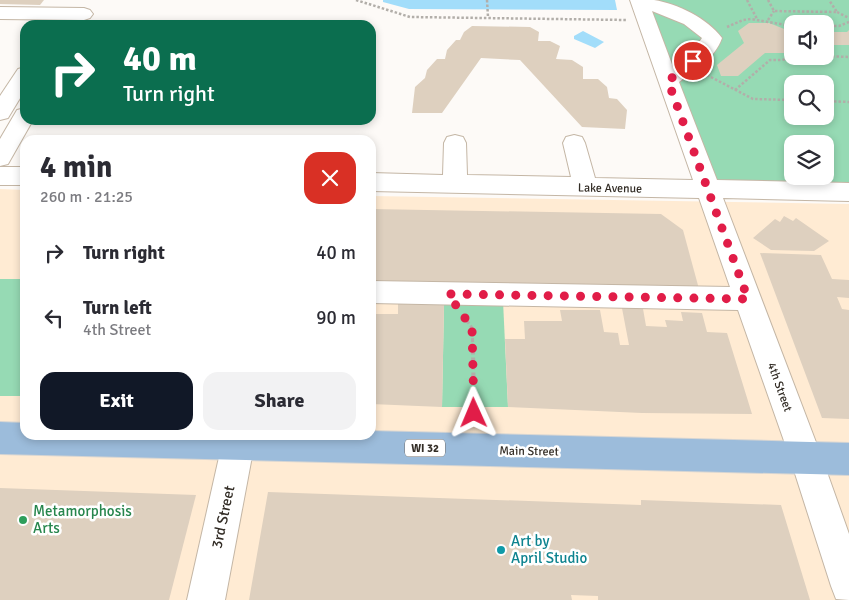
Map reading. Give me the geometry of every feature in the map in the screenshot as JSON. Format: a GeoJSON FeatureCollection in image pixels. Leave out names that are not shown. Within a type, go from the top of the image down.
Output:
{"type":"FeatureCollection","features":[{"type":"Feature","properties":{"kind":"main road","name":"Main Street"},"geometry":{"type":"LineString","coordinates":[[0,438],[20,437]]}},
{"type":"Feature","properties":{"kind":"main road","name":"Main Street"},"geometry":{"type":"LineString","coordinates":[[269,440],[849,459]]}},
{"type":"Feature","properties":{"kind":"street","name":"4th Street"},"geometry":{"type":"LineString","coordinates":[[637,7],[668,81],[748,299],[806,458],[849,586]]}},
{"type":"Feature","properties":{"kind":"street"},"geometry":{"type":"LineString","coordinates":[[637,7],[693,22],[705,29],[712,38],[711,44],[705,52],[668,81]]}},
{"type":"Feature","properties":{"kind":"street"},"geometry":{"type":"LineString","coordinates":[[0,13],[85,13]]}},
{"type":"Feature","properties":{"kind":"street"},"geometry":{"type":"LineString","coordinates":[[0,26],[20,26]]}},
{"type":"Feature","properties":{"kind":"street"},"geometry":{"type":"LineString","coordinates":[[0,113],[20,81]]}},
{"type":"Feature","properties":{"kind":"street"},"geometry":{"type":"LineString","coordinates":[[0,158],[20,124]]}},
{"type":"Feature","properties":{"kind":"street"},"geometry":{"type":"LineString","coordinates":[[455,143],[455,184]]}},
{"type":"Feature","properties":{"kind":"street"},"geometry":{"type":"LineString","coordinates":[[574,143],[585,187]]}},
{"type":"Feature","properties":{"kind":"street"},"geometry":{"type":"LineString","coordinates":[[0,176],[20,176]]}},
{"type":"Feature","properties":{"kind":"street","name":"Lake Avenue"},"geometry":{"type":"LineString","coordinates":[[376,182],[849,192]]}},
{"type":"Feature","properties":{"kind":"street"},"geometry":{"type":"LineString","coordinates":[[376,292],[748,299]]}},
{"type":"Feature","properties":{"kind":"street","name":"3rd Street"},"geometry":{"type":"LineString","coordinates":[[206,600],[239,440]]}},
{"type":"Feature","properties":{"kind":"path"},"geometry":{"type":"LineString","coordinates":[[356,0],[410,17],[488,17],[637,7]]}},
{"type":"Feature","properties":{"kind":"path"},"geometry":{"type":"LineString","coordinates":[[487,0],[488,17]]}},
{"type":"Feature","properties":{"kind":"path"},"geometry":{"type":"LineString","coordinates":[[747,0],[757,19]]}},
{"type":"Feature","properties":{"kind":"path"},"geometry":{"type":"LineString","coordinates":[[768,0],[774,11]]}},
{"type":"Feature","properties":{"kind":"path"},"geometry":{"type":"LineString","coordinates":[[829,0],[837,12],[849,20],[839,26],[834,26]]}},
{"type":"Feature","properties":{"kind":"path"},"geometry":{"type":"LineString","coordinates":[[768,20],[774,11]]}},
{"type":"Feature","properties":{"kind":"path"},"geometry":{"type":"LineString","coordinates":[[774,11],[837,12]]}},
{"type":"Feature","properties":{"kind":"path"},"geometry":{"type":"LineString","coordinates":[[721,26],[731,27],[742,19],[768,20],[784,26]]}},
{"type":"Feature","properties":{"kind":"path"},"geometry":{"type":"LineString","coordinates":[[834,56],[849,57]]}},
{"type":"Feature","properties":{"kind":"path"},"geometry":{"type":"LineString","coordinates":[[734,90],[770,60],[784,59]]}},
{"type":"Feature","properties":{"kind":"path"},"geometry":{"type":"LineString","coordinates":[[703,72],[753,99],[784,100]]}},
{"type":"Feature","properties":{"kind":"path"},"geometry":{"type":"LineString","coordinates":[[834,101],[849,102]]}},
{"type":"Feature","properties":{"kind":"path"},"geometry":{"type":"LineString","coordinates":[[448,294],[472,328],[474,413]]}},
{"type":"Feature","properties":{"kind":"shaded area"},"geometry":{"type":"Polygon","coordinates":[[[0,189],[20,190],[20,440],[376,440],[376,196],[849,204],[849,600],[0,600],[0,189]]]}},
{"type":"Feature","properties":{"kind":"green space"},"geometry":{"type":"Polygon","coordinates":[[[640,0],[849,0],[849,192],[708,190],[640,0]]]}},
{"type":"Feature","properties":{"kind":"green space"},"geometry":{"type":"Polygon","coordinates":[[[0,279],[20,279],[20,396],[0,396],[0,279]]]}},
{"type":"Feature","properties":{"kind":"green space"},"geometry":{"type":"Polygon","coordinates":[[[454,300],[503,301],[508,407],[442,407],[444,305],[454,300]]]}},
{"type":"Feature","properties":{"kind":"water"},"geometry":{"type":"Polygon","coordinates":[[[383,0],[615,0],[617,10],[409,9],[383,2],[383,0]]]}},
{"type":"Feature","properties":{"kind":"water"},"geometry":{"type":"Polygon","coordinates":[[[583,31],[604,42],[595,48],[574,39],[574,36],[583,31]]]}},
{"type":"Feature","properties":{"kind":"building"},"geometry":{"type":"Polygon","coordinates":[[[0,0],[44,0],[40,5],[0,4],[0,0]]]}},
{"type":"Feature","properties":{"kind":"building"},"geometry":{"type":"Polygon","coordinates":[[[749,23],[769,23],[784,29],[784,53],[765,53],[738,76],[721,76],[717,65],[744,43],[738,31],[749,23]]]}},
{"type":"Feature","properties":{"kind":"building"},"geometry":{"type":"Polygon","coordinates":[[[472,26],[530,27],[539,32],[538,41],[550,41],[560,46],[556,59],[572,60],[583,67],[583,79],[598,79],[607,87],[609,98],[617,99],[627,110],[625,129],[582,127],[520,60],[481,58],[442,113],[412,113],[415,87],[425,78],[427,70],[437,59],[445,59],[447,50],[456,40],[460,40],[464,32],[472,26]]]}},
{"type":"Feature","properties":{"kind":"building"},"geometry":{"type":"Polygon","coordinates":[[[849,30],[849,45],[834,45],[834,32],[847,32],[849,30]]]}},
{"type":"Feature","properties":{"kind":"building"},"geometry":{"type":"Polygon","coordinates":[[[376,209],[661,214],[683,230],[699,289],[376,283],[376,209]]]}},
{"type":"Feature","properties":{"kind":"building"},"geometry":{"type":"Polygon","coordinates":[[[784,216],[793,221],[796,218],[829,241],[814,251],[771,250],[753,238],[775,219],[780,222],[784,216]]]}},
{"type":"Feature","properties":{"kind":"building"},"geometry":{"type":"Polygon","coordinates":[[[760,253],[821,255],[832,279],[849,280],[849,298],[837,297],[842,309],[849,310],[849,419],[822,418],[760,253]]]}},
{"type":"Feature","properties":{"kind":"building"},"geometry":{"type":"Polygon","coordinates":[[[621,303],[642,303],[646,326],[667,327],[665,320],[683,321],[681,312],[702,313],[707,332],[727,333],[752,414],[642,413],[508,407],[505,339],[525,339],[524,321],[562,321],[560,310],[600,310],[604,332],[618,333],[620,345],[629,345],[621,303]]]}},
{"type":"Feature","properties":{"kind":"building"},"geometry":{"type":"Polygon","coordinates":[[[398,304],[444,305],[442,407],[376,404],[376,314],[398,314],[398,304]]]}},
{"type":"Feature","properties":{"kind":"building"},"geometry":{"type":"Polygon","coordinates":[[[0,488],[196,495],[169,600],[0,600],[0,488]]]}},
{"type":"Feature","properties":{"kind":"building"},"geometry":{"type":"Polygon","coordinates":[[[268,492],[641,505],[641,500],[781,505],[810,600],[598,600],[598,596],[571,595],[572,600],[249,600],[268,492]]]}},
{"type":"Feature","properties":{"kind":"place","name":"Metamorphosis Arts"},"geometry":{"type":"Point","coordinates":[23,520]}},
{"type":"Feature","properties":{"kind":"place","name":"Art by April Studio"},"geometry":{"type":"Point","coordinates":[501,550]}},
{"type":"Feature","properties":{"kind":"route"},"geometry":{"type":"LineString","coordinates":[[474,413],[472,328],[448,294],[748,299],[668,81],[693,61]]}}]}
